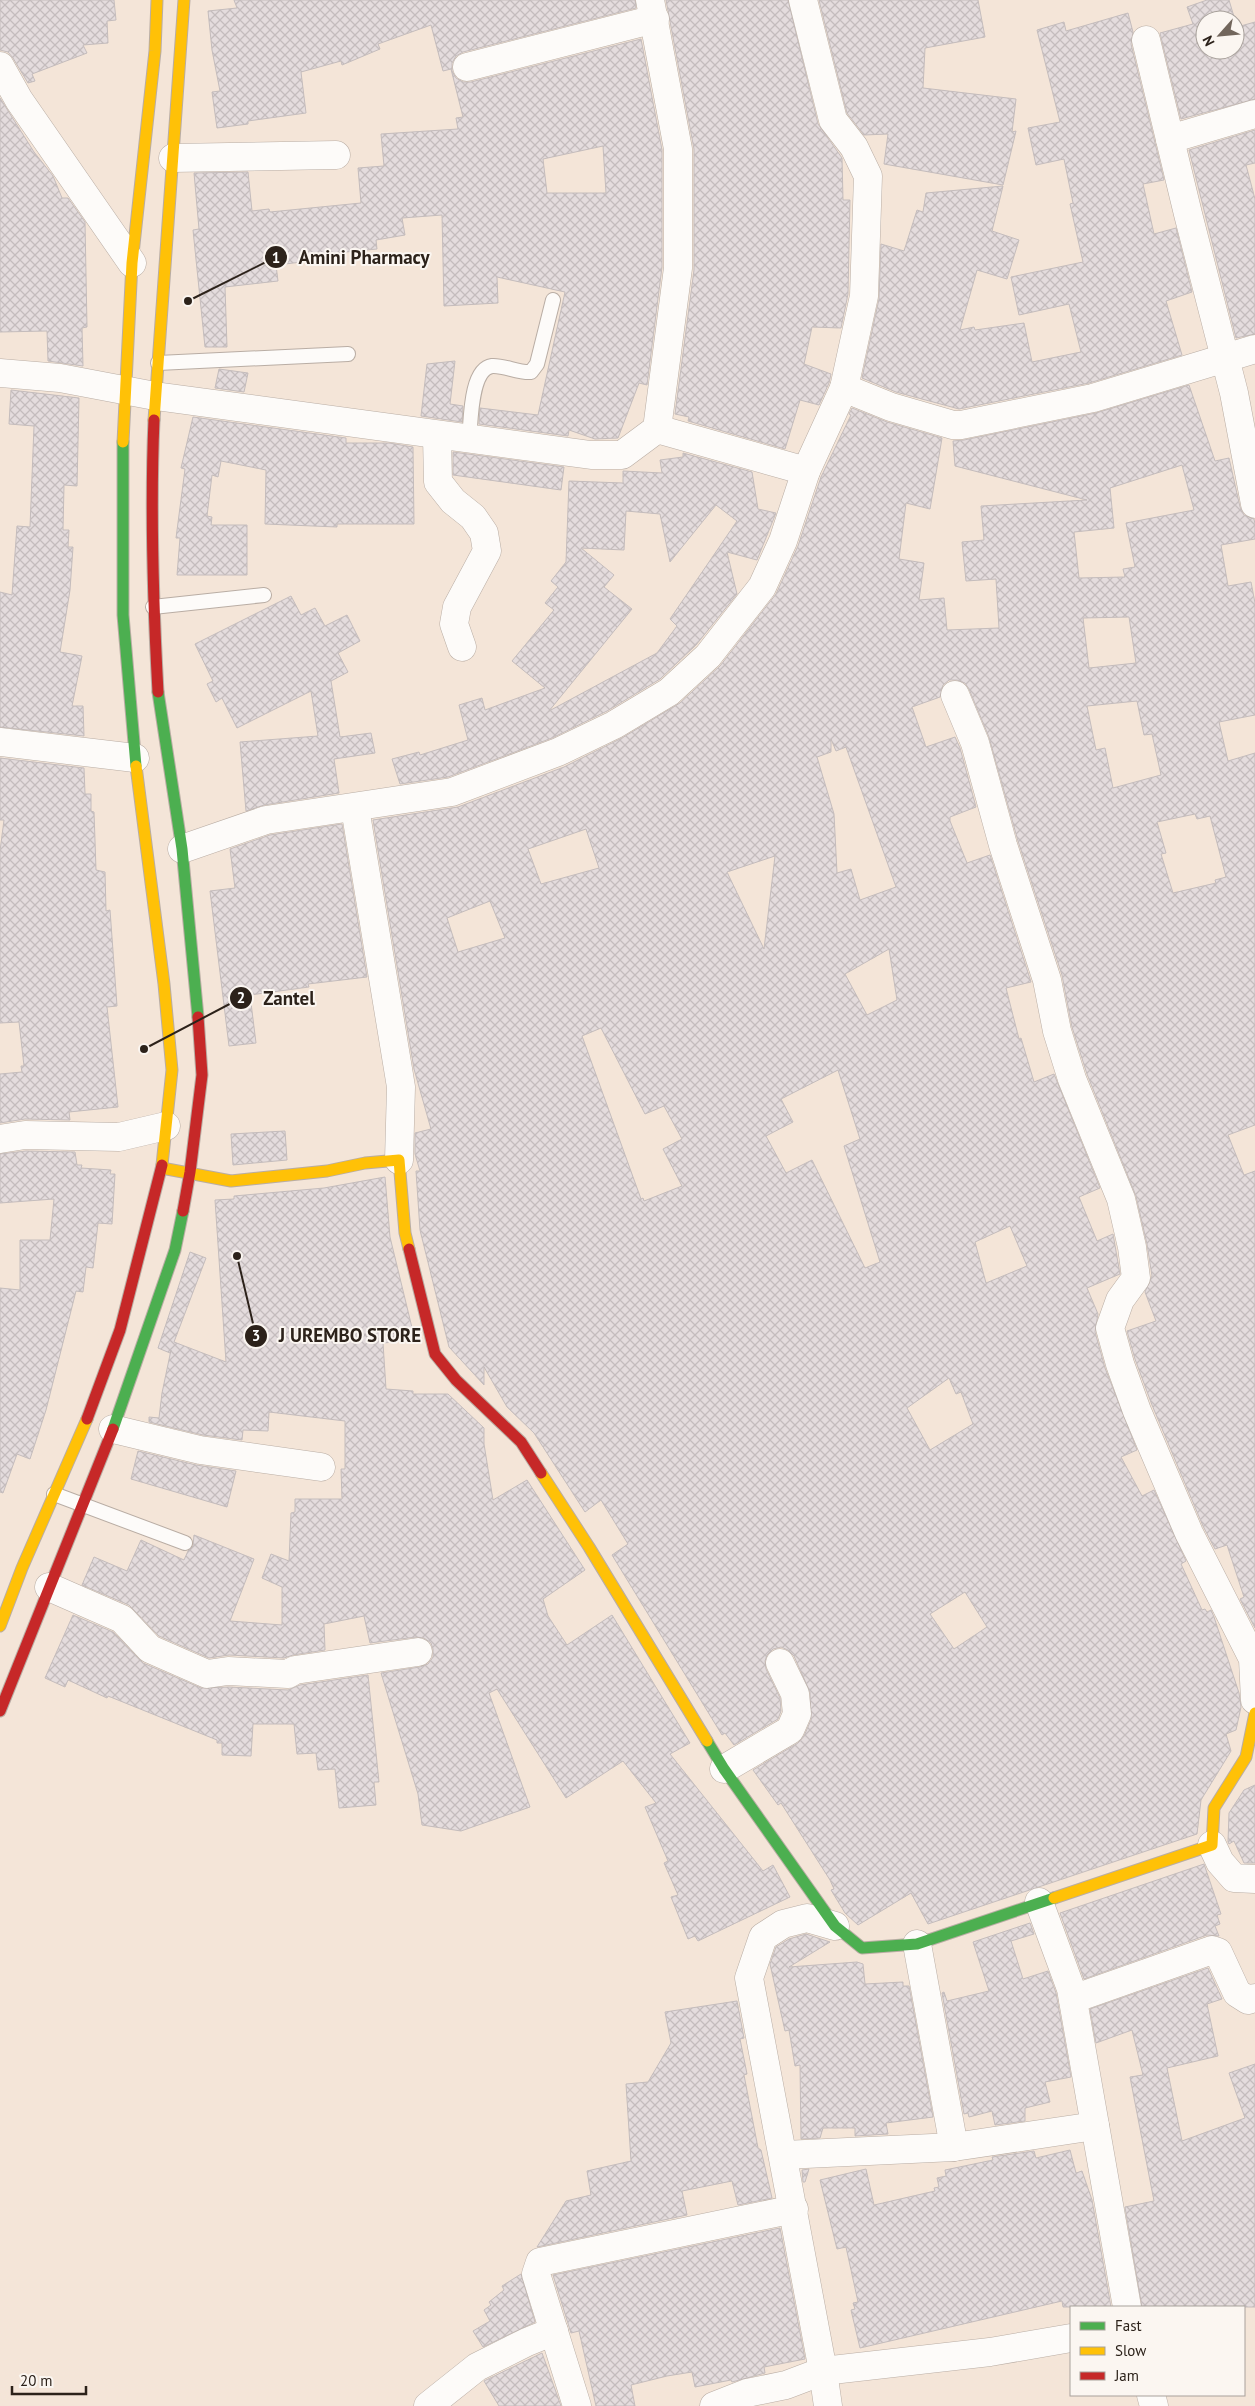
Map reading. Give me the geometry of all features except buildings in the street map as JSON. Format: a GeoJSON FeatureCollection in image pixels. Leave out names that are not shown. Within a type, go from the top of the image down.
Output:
{"type":"FeatureCollection","features":[{"type":"Feature","properties":{"kind":"main road"},"geometry":{"type":"LineString","coordinates":[[0,1626],[92,1404],[120,1330],[162,1169],[172,1070],[164,984],[135,758],[123,615],[121,500],[124,391],[132,263],[155,51],[157,0]]}},
{"type":"Feature","properties":{"kind":"main road"},"geometry":{"type":"LineString","coordinates":[[0,1711],[113,1429],[175,1250],[190,1172],[202,1075],[196,980],[186,904],[182,849],[158,694],[153,607],[152,497],[155,396],[184,0]]}},
{"type":"Feature","properties":{"kind":"main road"},"geometry":{"type":"LineString","coordinates":[[162,1169],[190,1172],[231,1181],[327,1171],[365,1163],[398,1160],[405,1232],[435,1354],[456,1380],[521,1442],[589,1547],[724,1769],[835,1926],[862,1948],[917,1944],[1212,1845],[1214,1808],[1246,1757],[1255,1713]]}},
{"type":"Feature","properties":{"kind":"street"},"geometry":{"type":"LineString","coordinates":[[182,849],[266,820],[355,808],[461,789],[558,752],[614,725],[669,692],[708,656],[762,587],[784,541],[806,471],[844,388],[864,296],[868,176],[854,147],[833,120],[803,0]]}},
{"type":"Feature","properties":{"kind":"street"},"geometry":{"type":"LineString","coordinates":[[0,373],[60,378],[155,396],[437,436],[591,455],[622,455],[658,428],[678,268],[678,149],[652,9],[467,67]]}},
{"type":"Feature","properties":{"kind":"street"},"geometry":{"type":"LineString","coordinates":[[1146,40],[1226,360],[1255,504]]}},
{"type":"Feature","properties":{"kind":"street"},"geometry":{"type":"LineString","coordinates":[[0,66],[19,100],[132,263]]}},
{"type":"Feature","properties":{"kind":"street"},"geometry":{"type":"LineString","coordinates":[[1170,139],[1255,114]]}},
{"type":"Feature","properties":{"kind":"street"},"geometry":{"type":"LineString","coordinates":[[173,158],[336,154]]}},
{"type":"Feature","properties":{"kind":"street"},"geometry":{"type":"LineString","coordinates":[[844,388],[891,407],[953,425],[961,425],[1094,398],[1226,360],[1255,349]]}},
{"type":"Feature","properties":{"kind":"street"},"geometry":{"type":"LineString","coordinates":[[658,428],[806,471]]}},
{"type":"Feature","properties":{"kind":"street"},"geometry":{"type":"LineString","coordinates":[[437,436],[438,482],[453,501],[484,533],[487,551],[457,606],[454,624],[462,647]]}},
{"type":"Feature","properties":{"kind":"street"},"geometry":{"type":"LineString","coordinates":[[955,695],[975,743],[1003,846],[1048,980],[1057,1031],[1072,1079],[1121,1199],[1132,1247],[1136,1278],[1120,1300],[1110,1328],[1120,1364],[1137,1411],[1189,1533],[1253,1659],[1255,1700]]}},
{"type":"Feature","properties":{"kind":"street"},"geometry":{"type":"LineString","coordinates":[[0,742],[135,758]]}},
{"type":"Feature","properties":{"kind":"street"},"geometry":{"type":"LineString","coordinates":[[355,808],[401,1087],[398,1160]]}},
{"type":"Feature","properties":{"kind":"street"},"geometry":{"type":"LineString","coordinates":[[0,1139],[25,1135],[119,1137],[166,1126]]}},
{"type":"Feature","properties":{"kind":"street"},"geometry":{"type":"LineString","coordinates":[[113,1429],[200,1450],[321,1467]]}},
{"type":"Feature","properties":{"kind":"street"},"geometry":{"type":"LineString","coordinates":[[49,1586],[122,1619],[150,1649],[207,1674],[228,1671],[286,1674],[295,1670],[418,1652]]}},
{"type":"Feature","properties":{"kind":"street"},"geometry":{"type":"LineString","coordinates":[[724,1769],[790,1730],[797,1714],[795,1694],[780,1663]]}},
{"type":"Feature","properties":{"kind":"street"},"geometry":{"type":"LineString","coordinates":[[1212,1845],[1220,1862],[1234,1878],[1255,1879]]}},
{"type":"Feature","properties":{"kind":"street"},"geometry":{"type":"LineString","coordinates":[[1039,1902],[1073,1998],[1126,2306]]}},
{"type":"Feature","properties":{"kind":"street"},"geometry":{"type":"LineString","coordinates":[[828,2406],[794,2209],[749,1978],[763,1937],[783,1924],[807,1918],[835,1926]]}},
{"type":"Feature","properties":{"kind":"street"},"geometry":{"type":"LineString","coordinates":[[917,1944],[954,2147]]}},
{"type":"Feature","properties":{"kind":"street"},"geometry":{"type":"LineString","coordinates":[[1073,1998],[1212,1950],[1218,1952],[1237,1993],[1248,2000],[1255,1998]]}},
{"type":"Feature","properties":{"kind":"street"},"geometry":{"type":"LineString","coordinates":[[784,2155],[954,2147],[1095,2126]]}},
{"type":"Feature","properties":{"kind":"street"},"geometry":{"type":"LineString","coordinates":[[577,2406],[536,2274],[540,2262],[794,2209]]}},
{"type":"Feature","properties":{"kind":"street"},"geometry":{"type":"LineString","coordinates":[[428,2406],[477,2368],[527,2342],[554,2332]]}},
{"type":"Feature","properties":{"kind":"street"},"geometry":{"type":"LineString","coordinates":[[714,2406],[747,2392],[786,2385],[823,2371],[981,2353],[1070,2338]]}},
{"type":"Feature","properties":{"kind":"lane"},"geometry":{"type":"LineString","coordinates":[[469,440],[475,382],[484,370],[493,366],[521,373],[531,372],[537,364],[553,300]]}},
{"type":"Feature","properties":{"kind":"lane"},"geometry":{"type":"LineString","coordinates":[[158,362],[348,354]]}},
{"type":"Feature","properties":{"kind":"lane"},"geometry":{"type":"LineString","coordinates":[[153,607],[264,595]]}},
{"type":"Feature","properties":{"kind":"lane"},"geometry":{"type":"LineString","coordinates":[[54,1494],[185,1543]]}},
{"type":"Feature","properties":{"kind":"traffic: fast"},"geometry":{"type":"LineString","coordinates":[[123,442],[123,615],[136,766]]}},
{"type":"Feature","properties":{"kind":"traffic: fast"},"geometry":{"type":"LineString","coordinates":[[158,692],[182,849],[198,1017]]}},
{"type":"Feature","properties":{"kind":"traffic: fast"},"geometry":{"type":"LineString","coordinates":[[113,1429],[175,1250],[183,1211]]}},
{"type":"Feature","properties":{"kind":"traffic: fast"},"geometry":{"type":"LineString","coordinates":[[707,1741],[724,1769],[835,1926],[862,1948],[917,1944],[1054,1898]]}},
{"type":"Feature","properties":{"kind":"traffic: slow"},"geometry":{"type":"LineString","coordinates":[[123,442],[132,263],[155,51],[157,0]]}},
{"type":"Feature","properties":{"kind":"traffic: slow"},"geometry":{"type":"LineString","coordinates":[[154,420],[184,0]]}},
{"type":"Feature","properties":{"kind":"traffic: slow"},"geometry":{"type":"LineString","coordinates":[[136,766],[164,984],[172,1070],[162,1165]]}},
{"type":"Feature","properties":{"kind":"traffic: slow"},"geometry":{"type":"LineString","coordinates":[[167,1169],[231,1181],[327,1171],[365,1163],[399,1160],[405,1233],[409,1249]]}},
{"type":"Feature","properties":{"kind":"traffic: slow"},"geometry":{"type":"LineString","coordinates":[[0,1626],[22,1568],[87,1419]]}},
{"type":"Feature","properties":{"kind":"traffic: slow"},"geometry":{"type":"LineString","coordinates":[[541,1473],[589,1547],[707,1741]]}},
{"type":"Feature","properties":{"kind":"traffic: slow"},"geometry":{"type":"LineString","coordinates":[[1054,1898],[1212,1845],[1214,1808],[1246,1757],[1255,1713]]}},
{"type":"Feature","properties":{"kind":"traffic: jam"},"geometry":{"type":"LineString","coordinates":[[154,420],[152,488],[158,692]]}},
{"type":"Feature","properties":{"kind":"traffic: jam"},"geometry":{"type":"LineString","coordinates":[[183,1211],[190,1172],[202,1075],[198,1017]]}},
{"type":"Feature","properties":{"kind":"traffic: jam"},"geometry":{"type":"LineString","coordinates":[[87,1419],[120,1330],[162,1165]]}},
{"type":"Feature","properties":{"kind":"traffic: jam"},"geometry":{"type":"LineString","coordinates":[[409,1249],[435,1354],[456,1380],[521,1442],[541,1473]]}},
{"type":"Feature","properties":{"kind":"traffic: jam"},"geometry":{"type":"LineString","coordinates":[[0,1711],[113,1429]]}},
{"type":"Feature","properties":{"kind":"place","name":"Amini Pharmacy"},"geometry":{"type":"Point","coordinates":[188,301]}},
{"type":"Feature","properties":{"kind":"place","name":"Zantel"},"geometry":{"type":"Point","coordinates":[144,1049]}},
{"type":"Feature","properties":{"kind":"place","name":"J UREMBO STORE"},"geometry":{"type":"Point","coordinates":[237,1256]}}]}
